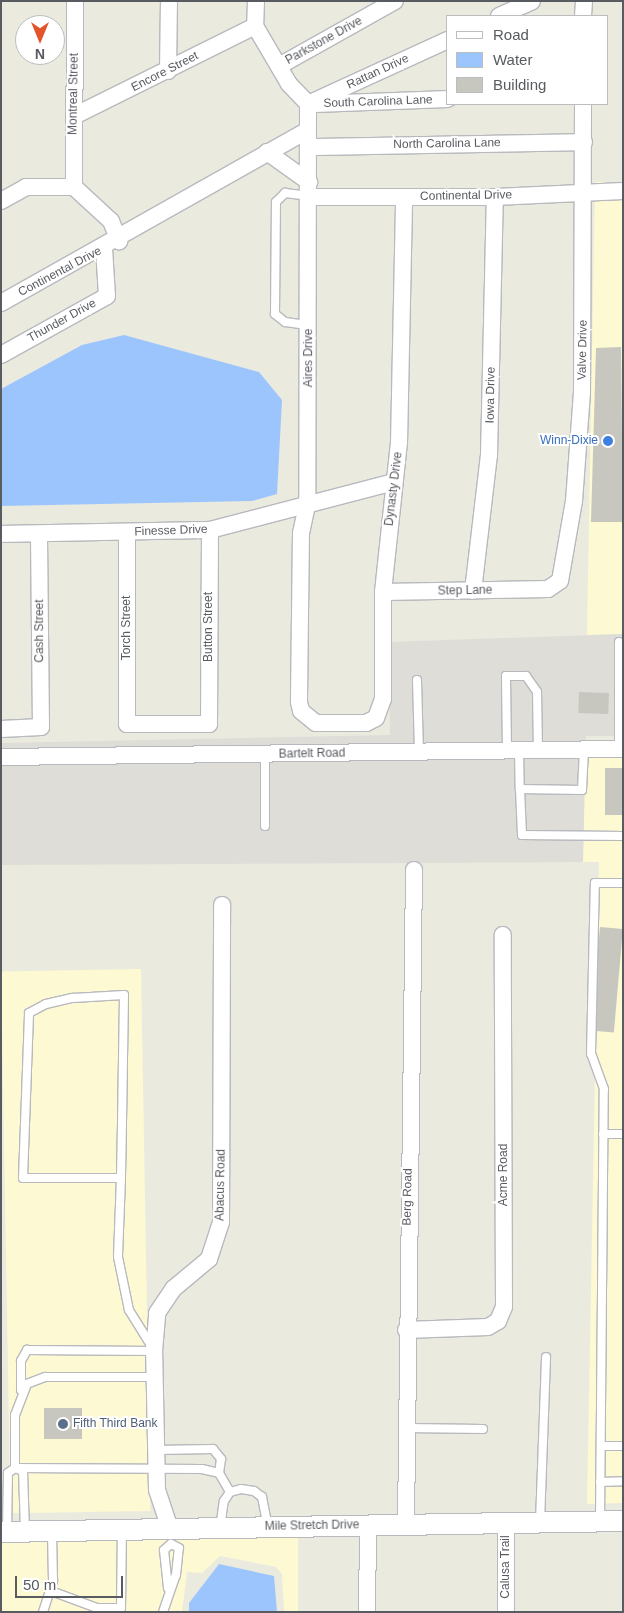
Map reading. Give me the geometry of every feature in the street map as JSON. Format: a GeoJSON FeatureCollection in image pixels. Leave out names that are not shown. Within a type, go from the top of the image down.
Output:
{"type":"FeatureCollection","features":[{"type":"Feature","properties":{"kind":"street","name":"Montreal Street"},"geometry":{"type":"LineString","coordinates":[[74,186],[76,1]]}},
{"type":"Feature","properties":{"kind":"street"},"geometry":{"type":"LineString","coordinates":[[168,71],[169,1]]}},
{"type":"Feature","properties":{"kind":"street"},"geometry":{"type":"LineString","coordinates":[[256,1],[255,26],[279,66],[308,104]]}},
{"type":"Feature","properties":{"kind":"street","name":"Parkstone Drive"},"geometry":{"type":"LineString","coordinates":[[279,66],[395,1]]}},
{"type":"Feature","properties":{"kind":"street"},"geometry":{"type":"LineString","coordinates":[[501,15],[532,1]]}},
{"type":"Feature","properties":{"kind":"street"},"geometry":{"type":"LineString","coordinates":[[583,15],[584,1]]}},
{"type":"Feature","properties":{"kind":"street","name":"Encore Street"},"geometry":{"type":"LineString","coordinates":[[74,116],[168,71],[255,26]]}},
{"type":"Feature","properties":{"kind":"street","name":"Rattan Drive"},"geometry":{"type":"LineString","coordinates":[[308,104],[446,41]]}},
{"type":"Feature","properties":{"kind":"street","name":"South Carolina Lane"},"geometry":{"type":"LineString","coordinates":[[308,104],[446,99]]}},
{"type":"Feature","properties":{"kind":"street","name":"Aires Drive"},"geometry":{"type":"LineString","coordinates":[[308,104],[309,326],[307,505],[301,533],[299,702],[301,711],[316,723]]}},
{"type":"Feature","properties":{"kind":"street","name":"Valve Drive"},"geometry":{"type":"LineString","coordinates":[[548,589],[560,581],[566,565],[574,501],[582,392],[585,193],[583,105]]}},
{"type":"Feature","properties":{"kind":"street","name":"North Carolina Lane"},"geometry":{"type":"LineString","coordinates":[[308,140],[584,142]]}},
{"type":"Feature","properties":{"kind":"street","name":"Continental Drive"},"geometry":{"type":"LineString","coordinates":[[1,303],[111,244],[267,152],[308,140]]}},
{"type":"Feature","properties":{"kind":"street"},"geometry":{"type":"LineString","coordinates":[[267,152],[309,189]]}},
{"type":"Feature","properties":{"kind":"street"},"geometry":{"type":"LineString","coordinates":[[1,201],[26,187],[74,186],[111,221],[111,244]]}},
{"type":"Feature","properties":{"kind":"street","name":"Continental Drive"},"geometry":{"type":"LineString","coordinates":[[309,189],[404,197],[495,197],[623,191]]}},
{"type":"Feature","properties":{"kind":"street","name":"Dynasty Drive"},"geometry":{"type":"LineString","coordinates":[[316,723],[366,723],[380,710],[383,592],[399,443],[404,197]]}},
{"type":"Feature","properties":{"kind":"street","name":"Iowa Drive"},"geometry":{"type":"LineString","coordinates":[[473,591],[490,454],[495,197]]}},
{"type":"Feature","properties":{"kind":"street","name":"Thunder Drive"},"geometry":{"type":"LineString","coordinates":[[1,355],[107,296],[111,244]]}},
{"type":"Feature","properties":{"kind":"street","name":"Finesse Drive"},"geometry":{"type":"LineString","coordinates":[[1,534],[39,535],[210,530],[394,482]]}},
{"type":"Feature","properties":{"kind":"street","name":"Button Street"},"geometry":{"type":"LineString","coordinates":[[127,724],[209,724],[210,530]]}},
{"type":"Feature","properties":{"kind":"street","name":"Torch Street"},"geometry":{"type":"LineString","coordinates":[[127,532],[127,724]]}},
{"type":"Feature","properties":{"kind":"street","name":"Cash Street"},"geometry":{"type":"LineString","coordinates":[[1,729],[41,727],[39,535]]}},
{"type":"Feature","properties":{"kind":"street","name":"Step Lane"},"geometry":{"type":"LineString","coordinates":[[383,592],[548,589]]}},
{"type":"Feature","properties":{"kind":"street","name":"Bartelt Road"},"geometry":{"type":"LineString","coordinates":[[1,757],[621,749]]}},
{"type":"Feature","properties":{"kind":"street","name":"Berg Road"},"geometry":{"type":"LineString","coordinates":[[406,1524],[406,1330],[414,870]]}},
{"type":"Feature","properties":{"kind":"street","name":"Abacus Road"},"geometry":{"type":"LineString","coordinates":[[171,1537],[157,1490],[154,1351],[157,1313],[173,1289],[209,1259],[221,1222],[222,905]]}},
{"type":"Feature","properties":{"kind":"street","name":"Acme Road"},"geometry":{"type":"LineString","coordinates":[[406,1330],[488,1327],[498,1321],[504,1307],[503,935]]}},
{"type":"Feature","properties":{"kind":"street","name":"Mile Stretch Drive"},"geometry":{"type":"LineString","coordinates":[[11,1531],[122,1530],[171,1537],[220,1528],[623,1521]]}},
{"type":"Feature","properties":{"kind":"street","name":"Calusa Trail"},"geometry":{"type":"LineString","coordinates":[[506,1523],[506,1612]]}},
{"type":"Feature","properties":{"kind":"street"},"geometry":{"type":"LineString","coordinates":[[366,1612],[368,1524]]}},
{"type":"Feature","properties":{"kind":"lane"},"geometry":{"type":"LineString","coordinates":[[309,189],[285,193],[276,202],[275,314],[285,322],[309,326]]}},
{"type":"Feature","properties":{"kind":"lane"},"geometry":{"type":"LineString","coordinates":[[619,642],[621,749]]}},
{"type":"Feature","properties":{"kind":"lane"},"geometry":{"type":"LineString","coordinates":[[538,750],[536,692],[526,676],[506,676],[513,750],[520,789],[522,835],[623,836]]}},
{"type":"Feature","properties":{"kind":"lane"},"geometry":{"type":"LineString","coordinates":[[418,680],[419,752]]}},
{"type":"Feature","properties":{"kind":"lane"},"geometry":{"type":"LineString","coordinates":[[520,789],[582,790],[584,749]]}},
{"type":"Feature","properties":{"kind":"lane"},"geometry":{"type":"LineString","coordinates":[[265,755],[265,826]]}},
{"type":"Feature","properties":{"kind":"lane"},"geometry":{"type":"LineString","coordinates":[[600,1521],[604,1090],[591,1054],[595,883],[623,882]]}},
{"type":"Feature","properties":{"kind":"lane"},"geometry":{"type":"LineString","coordinates":[[121,1178],[22,1178],[29,1014],[46,1004],[73,998],[124,995],[121,1178],[118,1257],[129,1310],[154,1351]]}},
{"type":"Feature","properties":{"kind":"lane"},"geometry":{"type":"LineString","coordinates":[[603,1134],[623,1134]]}},
{"type":"Feature","properties":{"kind":"lane"},"geometry":{"type":"LineString","coordinates":[[14,1468],[15,1415],[22,1390],[21,1361],[27,1350],[154,1351]]}},
{"type":"Feature","properties":{"kind":"lane"},"geometry":{"type":"LineString","coordinates":[[540,1522],[546,1358]]}},
{"type":"Feature","properties":{"kind":"lane"},"geometry":{"type":"LineString","coordinates":[[22,1390],[33,1380],[45,1376],[155,1377]]}},
{"type":"Feature","properties":{"kind":"lane"},"geometry":{"type":"LineString","coordinates":[[405,1428],[483,1429]]}},
{"type":"Feature","properties":{"kind":"lane"},"geometry":{"type":"LineString","coordinates":[[600,1446],[623,1446]]}},
{"type":"Feature","properties":{"kind":"lane"},"geometry":{"type":"LineString","coordinates":[[156,1450],[213,1450],[221,1460],[219,1473],[230,1492]]}},
{"type":"Feature","properties":{"kind":"lane"},"geometry":{"type":"LineString","coordinates":[[11,1531],[23,1471],[14,1468]]}},
{"type":"Feature","properties":{"kind":"lane"},"geometry":{"type":"LineString","coordinates":[[11,1531],[8,1472],[14,1468],[156,1470],[202,1468],[219,1473]]}},
{"type":"Feature","properties":{"kind":"lane"},"geometry":{"type":"LineString","coordinates":[[600,1482],[623,1482]]}},
{"type":"Feature","properties":{"kind":"lane"},"geometry":{"type":"LineString","coordinates":[[230,1492],[254,1491],[262,1497],[268,1527]]}},
{"type":"Feature","properties":{"kind":"lane"},"geometry":{"type":"LineString","coordinates":[[220,1528],[224,1501],[230,1492]]}},
{"type":"Feature","properties":{"kind":"lane"},"geometry":{"type":"LineString","coordinates":[[52,1591],[97,1608],[120,1610],[122,1530]]}},
{"type":"Feature","properties":{"kind":"lane"},"geometry":{"type":"LineString","coordinates":[[43,1612],[52,1591],[52,1531]]}},
{"type":"Feature","properties":{"kind":"lane"},"geometry":{"type":"LineString","coordinates":[[163,1612],[168,1588],[164,1550],[171,1537],[179,1548],[176,1575],[168,1588]]}},
{"type":"Feature","properties":{"kind":"shaded area"},"geometry":{"type":"Polygon","coordinates":[[[595,182],[623,182],[623,634],[587,635],[595,182]]]}},
{"type":"Feature","properties":{"kind":"shaded area"},"geometry":{"type":"Polygon","coordinates":[[[623,634],[623,736],[586,736],[583,862],[1,865],[1,743],[390,735],[389,642],[623,634]]]}},
{"type":"Feature","properties":{"kind":"shaded area"},"geometry":{"type":"Polygon","coordinates":[[[585,751],[623,756],[623,1503],[587,1504],[599,862],[583,862],[585,751]]]}},
{"type":"Feature","properties":{"kind":"shaded area"},"geometry":{"type":"Polygon","coordinates":[[[141,969],[150,1511],[10,1513],[1,971],[141,969]]]}},
{"type":"Feature","properties":{"kind":"shaded area"},"geometry":{"type":"Polygon","coordinates":[[[298,1534],[298,1612],[284,1612],[282,1574],[276,1567],[220,1556],[202,1573],[187,1572],[182,1612],[1,1612],[1,1540],[298,1534]]]}},
{"type":"Feature","properties":{"kind":"water"},"geometry":{"type":"Polygon","coordinates":[[[124,335],[259,372],[282,400],[277,494],[252,501],[1,506],[1,389],[82,345],[124,335]]]}},
{"type":"Feature","properties":{"kind":"water"},"geometry":{"type":"Polygon","coordinates":[[[219,1564],[274,1576],[277,1612],[189,1612],[189,1603],[219,1564]]]}},
{"type":"Feature","properties":{"kind":"building","name":"Winn-Dixie"},"geometry":{"type":"Polygon","coordinates":[[[621,347],[623,522],[591,522],[596,348],[621,347]]]}},
{"type":"Feature","properties":{"kind":"building"},"geometry":{"type":"Polygon","coordinates":[[[579,692],[609,693],[608,714],[578,713],[579,692]]]}},
{"type":"Feature","properties":{"kind":"building"},"geometry":{"type":"Polygon","coordinates":[[[605,768],[623,768],[623,815],[605,815],[605,768]]]}},
{"type":"Feature","properties":{"kind":"building"},"geometry":{"type":"Polygon","coordinates":[[[600,927],[623,929],[614,1033],[591,1031],[600,927]]]}},
{"type":"Feature","properties":{"kind":"building","name":"Fifth Third Bank"},"geometry":{"type":"Polygon","coordinates":[[[44,1408],[82,1408],[82,1439],[44,1439],[44,1408]]]}},
{"type":"Feature","properties":{"kind":"place","name":"Winn-Dixie"},"geometry":{"type":"Point","coordinates":[608,441]}},
{"type":"Feature","properties":{"kind":"place","name":"Fifth Third Bank"},"geometry":{"type":"Point","coordinates":[63,1424]}}]}
